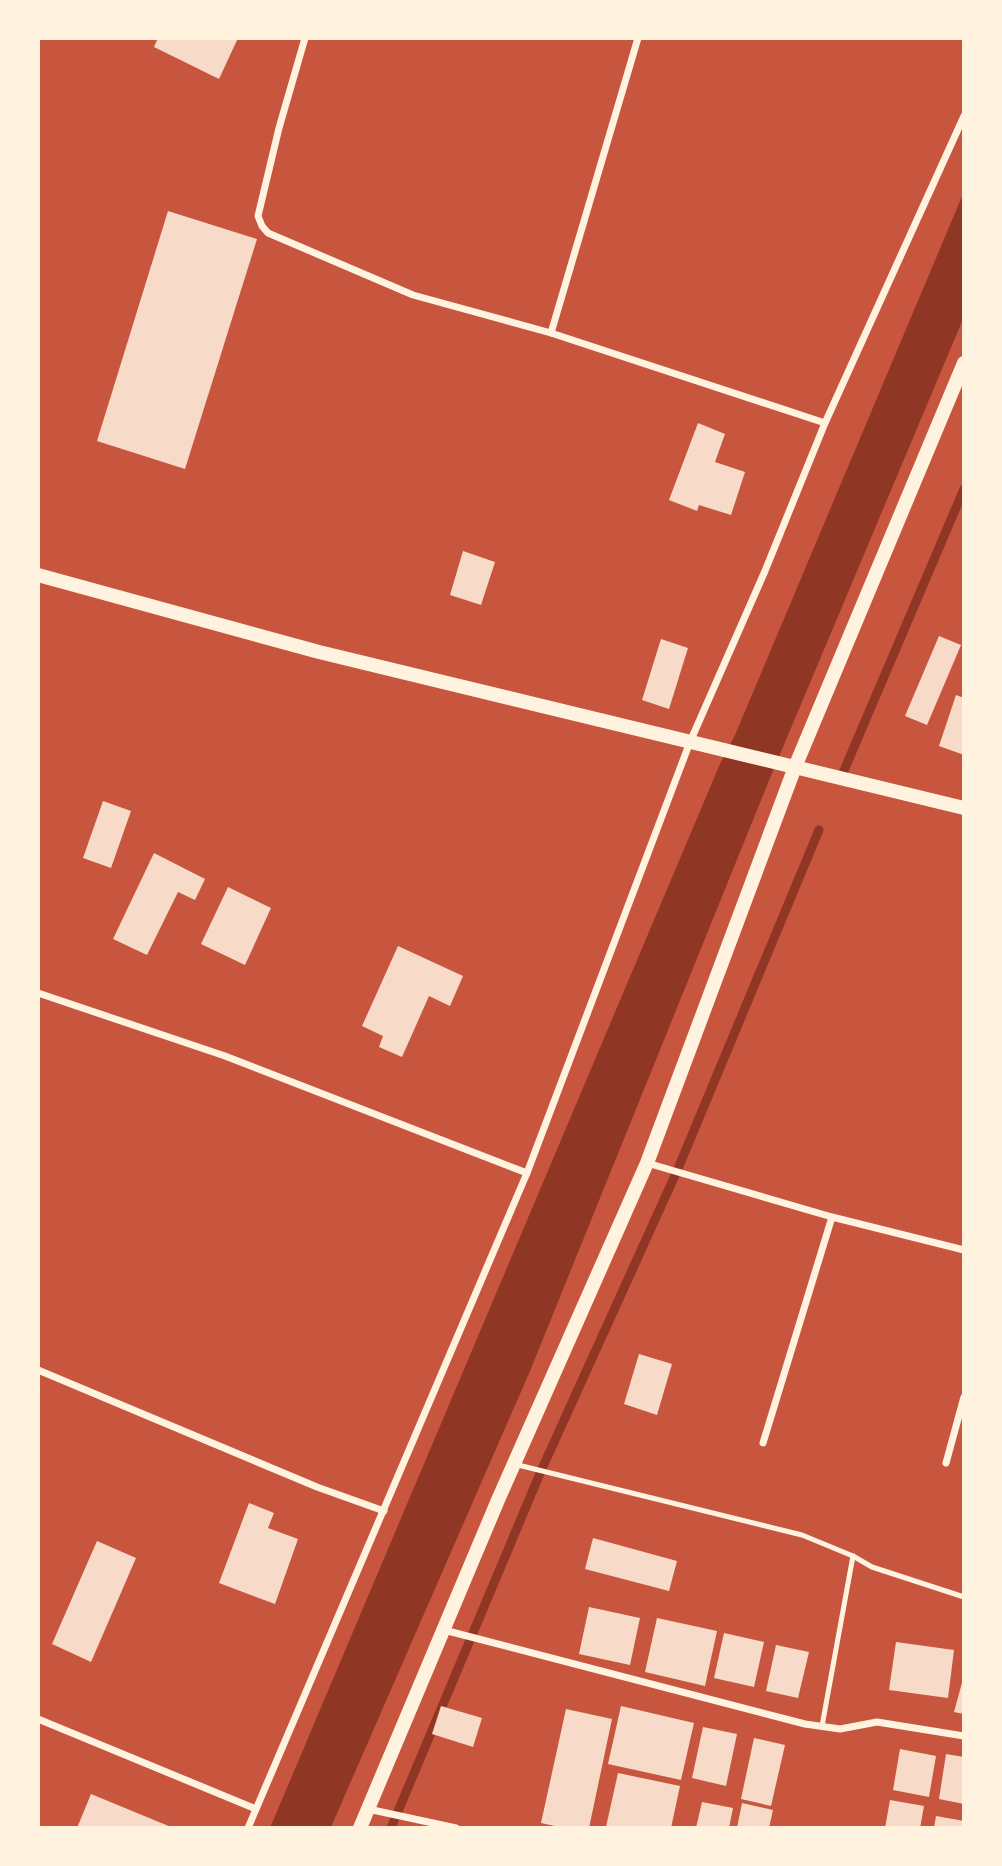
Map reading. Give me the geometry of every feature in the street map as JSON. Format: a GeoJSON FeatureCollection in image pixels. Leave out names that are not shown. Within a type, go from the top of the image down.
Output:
{"type":"FeatureCollection","features":[{"type":"Feature","properties":{"kind":"main road"},"geometry":{"type":"LineString","coordinates":[[360,1828],[514,1464],[647,1163],[795,768],[964,363]]}},
{"type":"Feature","properties":{"kind":"main road"},"geometry":{"type":"LineString","coordinates":[[38,575],[319,652],[964,808]]}},
{"type":"Feature","properties":{"kind":"street"},"geometry":{"type":"LineString","coordinates":[[305,38],[279,128],[258,216],[268,233],[413,295],[551,333],[825,423]]}},
{"type":"Feature","properties":{"kind":"street"},"geometry":{"type":"LineString","coordinates":[[551,333],[638,38]]}},
{"type":"Feature","properties":{"kind":"street"},"geometry":{"type":"LineString","coordinates":[[248,1828],[527,1172],[690,742],[765,571],[825,423],[964,116]]}},
{"type":"Feature","properties":{"kind":"street"},"geometry":{"type":"LineString","coordinates":[[38,993],[225,1056],[527,1172]]}},
{"type":"Feature","properties":{"kind":"street"},"geometry":{"type":"LineString","coordinates":[[647,1163],[832,1217],[964,1250]]}},
{"type":"Feature","properties":{"kind":"street"},"geometry":{"type":"LineString","coordinates":[[763,1443],[832,1217]]}},
{"type":"Feature","properties":{"kind":"street"},"geometry":{"type":"LineString","coordinates":[[38,1370],[317,1487],[384,1510]]}},
{"type":"Feature","properties":{"kind":"street"},"geometry":{"type":"LineString","coordinates":[[946,1464],[964,1397]]}},
{"type":"Feature","properties":{"kind":"street"},"geometry":{"type":"LineString","coordinates":[[443,1630],[805,1724],[840,1729],[877,1722],[964,1736]]}},
{"type":"Feature","properties":{"kind":"street"},"geometry":{"type":"LineString","coordinates":[[38,1719],[256,1809]]}},
{"type":"Feature","properties":{"kind":"street"},"geometry":{"type":"LineString","coordinates":[[368,1809],[456,1828]]}},
{"type":"Feature","properties":{"kind":"lane"},"geometry":{"type":"LineString","coordinates":[[514,1464],[802,1535],[853,1556],[872,1567],[964,1597]]}},
{"type":"Feature","properties":{"kind":"lane"},"geometry":{"type":"LineString","coordinates":[[822,1726],[853,1556]]}},
{"type":"Feature","properties":{"kind":"shaded area"},"geometry":{"type":"Polygon","coordinates":[[[963,194],[963,319],[770,778],[530,1371],[331,1827],[270,1828],[720,764],[735,735],[963,194]]]}},
{"type":"Feature","properties":{"kind":"building"},"geometry":{"type":"Polygon","coordinates":[[[158,38],[238,38],[219,79],[154,47],[158,38]]]}},
{"type":"Feature","properties":{"kind":"building"},"geometry":{"type":"Polygon","coordinates":[[[168,211],[257,239],[185,469],[97,441],[168,211]]]}},
{"type":"Feature","properties":{"kind":"building"},"geometry":{"type":"Polygon","coordinates":[[[698,423],[725,434],[715,462],[745,472],[731,515],[699,505],[697,511],[669,500],[698,423]]]}},
{"type":"Feature","properties":{"kind":"building"},"geometry":{"type":"Polygon","coordinates":[[[463,551],[495,562],[481,605],[450,595],[463,551]]]}},
{"type":"Feature","properties":{"kind":"building"},"geometry":{"type":"Polygon","coordinates":[[[939,636],[961,645],[927,725],[905,716],[939,636]]]}},
{"type":"Feature","properties":{"kind":"building"},"geometry":{"type":"Polygon","coordinates":[[[661,639],[688,648],[669,709],[642,700],[661,639]]]}},
{"type":"Feature","properties":{"kind":"building"},"geometry":{"type":"Polygon","coordinates":[[[956,695],[964,698],[964,755],[939,746],[956,695]]]}},
{"type":"Feature","properties":{"kind":"building"},"geometry":{"type":"Polygon","coordinates":[[[103,801],[131,811],[111,868],[83,858],[103,801]]]}},
{"type":"Feature","properties":{"kind":"building"},"geometry":{"type":"Polygon","coordinates":[[[154,853],[205,879],[195,900],[178,892],[147,955],[113,939],[154,853]]]}},
{"type":"Feature","properties":{"kind":"building"},"geometry":{"type":"Polygon","coordinates":[[[228,887],[271,908],[245,965],[201,944],[228,887]]]}},
{"type":"Feature","properties":{"kind":"building"},"geometry":{"type":"Polygon","coordinates":[[[398,946],[463,976],[450,1006],[429,996],[402,1057],[379,1047],[383,1036],[362,1026],[398,946]]]}},
{"type":"Feature","properties":{"kind":"building"},"geometry":{"type":"Polygon","coordinates":[[[639,1354],[672,1364],[657,1415],[624,1404],[639,1354]]]}},
{"type":"Feature","properties":{"kind":"building"},"geometry":{"type":"Polygon","coordinates":[[[249,1503],[274,1513],[268,1528],[298,1539],[275,1604],[219,1583],[249,1503]]]}},
{"type":"Feature","properties":{"kind":"building"},"geometry":{"type":"Polygon","coordinates":[[[593,1538],[677,1561],[669,1591],[585,1569],[593,1538]]]}},
{"type":"Feature","properties":{"kind":"building"},"geometry":{"type":"Polygon","coordinates":[[[97,1541],[136,1558],[91,1662],[52,1644],[97,1541]]]}},
{"type":"Feature","properties":{"kind":"building"},"geometry":{"type":"Polygon","coordinates":[[[589,1607],[640,1618],[630,1665],[579,1654],[589,1607]]]}},
{"type":"Feature","properties":{"kind":"building"},"geometry":{"type":"Polygon","coordinates":[[[657,1618],[717,1631],[705,1686],[645,1672],[657,1618]]]}},
{"type":"Feature","properties":{"kind":"building"},"geometry":{"type":"Polygon","coordinates":[[[724,1633],[764,1642],[754,1687],[714,1678],[724,1633]]]}},
{"type":"Feature","properties":{"kind":"building"},"geometry":{"type":"Polygon","coordinates":[[[896,1642],[954,1650],[948,1698],[889,1690],[896,1642]]]}},
{"type":"Feature","properties":{"kind":"building"},"geometry":{"type":"Polygon","coordinates":[[[776,1645],[809,1652],[798,1698],[766,1691],[776,1645]]]}},
{"type":"Feature","properties":{"kind":"building"},"geometry":{"type":"Polygon","coordinates":[[[964,1679],[964,1714],[954,1712],[964,1679]]]}},
{"type":"Feature","properties":{"kind":"building"},"geometry":{"type":"Polygon","coordinates":[[[441,1706],[482,1718],[473,1747],[432,1734],[441,1706]]]}},
{"type":"Feature","properties":{"kind":"building"},"geometry":{"type":"Polygon","coordinates":[[[621,1706],[694,1723],[681,1780],[608,1764],[621,1706]]]}},
{"type":"Feature","properties":{"kind":"building"},"geometry":{"type":"Polygon","coordinates":[[[566,1709],[612,1719],[589,1828],[564,1828],[541,1823],[566,1709]]]}},
{"type":"Feature","properties":{"kind":"building"},"geometry":{"type":"Polygon","coordinates":[[[703,1727],[737,1734],[726,1786],[692,1778],[703,1727]]]}},
{"type":"Feature","properties":{"kind":"building"},"geometry":{"type":"Polygon","coordinates":[[[754,1738],[785,1745],[771,1806],[741,1799],[754,1738]]]}},
{"type":"Feature","properties":{"kind":"building"},"geometry":{"type":"Polygon","coordinates":[[[900,1749],[936,1756],[929,1797],[893,1790],[900,1749]]]}},
{"type":"Feature","properties":{"kind":"building"},"geometry":{"type":"Polygon","coordinates":[[[946,1754],[964,1757],[964,1804],[939,1799],[946,1754]]]}},
{"type":"Feature","properties":{"kind":"building"},"geometry":{"type":"Polygon","coordinates":[[[618,1773],[680,1786],[671,1828],[606,1827],[618,1773]]]}},
{"type":"Feature","properties":{"kind":"building"},"geometry":{"type":"Polygon","coordinates":[[[91,1794],[171,1827],[171,1828],[77,1828],[91,1794]]]}},
{"type":"Feature","properties":{"kind":"building"},"geometry":{"type":"Polygon","coordinates":[[[890,1800],[924,1806],[920,1828],[885,1828],[890,1800]]]}},
{"type":"Feature","properties":{"kind":"building"},"geometry":{"type":"Polygon","coordinates":[[[702,1802],[733,1808],[729,1828],[696,1828],[702,1802]]]}},
{"type":"Feature","properties":{"kind":"building"},"geometry":{"type":"Polygon","coordinates":[[[742,1803],[773,1810],[769,1828],[737,1828],[742,1803]]]}},
{"type":"Feature","properties":{"kind":"building"},"geometry":{"type":"Polygon","coordinates":[[[936,1816],[964,1821],[964,1828],[934,1828],[936,1816]]]}},
{"type":"Feature","properties":{"kind":"waterway"},"geometry":{"type":"LineString","coordinates":[[840,780],[964,489]]}},
{"type":"Feature","properties":{"kind":"waterway"},"geometry":{"type":"LineString","coordinates":[[391,1828],[541,1471],[677,1171],[819,830]]}}]}
